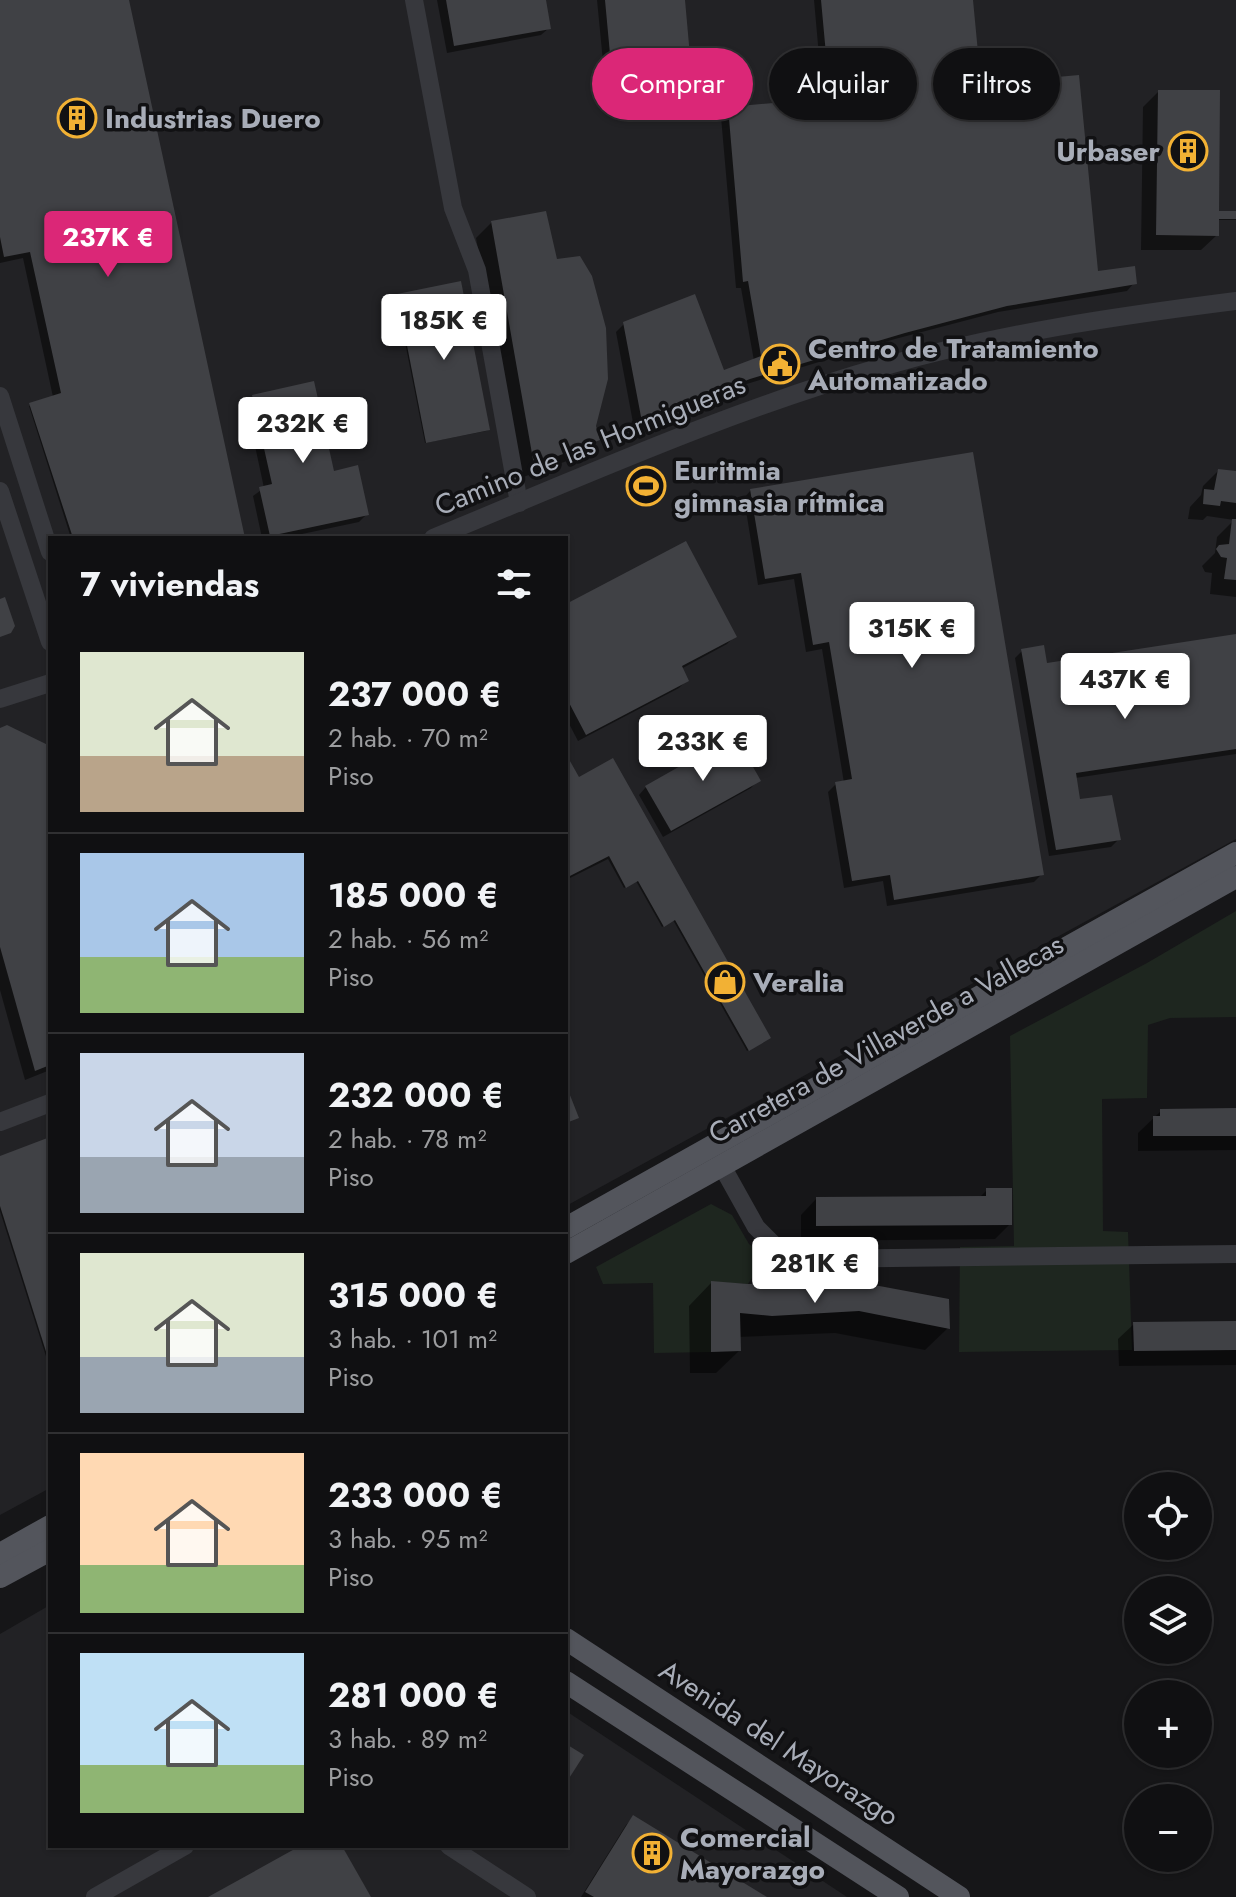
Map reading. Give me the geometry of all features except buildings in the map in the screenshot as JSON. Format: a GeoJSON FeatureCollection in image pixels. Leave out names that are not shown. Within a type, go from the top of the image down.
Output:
{"type":"FeatureCollection","features":[{"type":"Feature","properties":{"kind":"main road","name":"Carretera de Villaverde a Vallecas"},"geometry":{"type":"LineString","coordinates":[[568,1227],[1236,853]]}},
{"type":"Feature","properties":{"kind":"main road","name":"Carretera de Villaverde a Vallecas"},"geometry":{"type":"LineString","coordinates":[[568,1252],[1236,877]]}},
{"type":"Feature","properties":{"kind":"main road"},"geometry":{"type":"LineString","coordinates":[[0,1554],[48,1527]]}},
{"type":"Feature","properties":{"kind":"main road"},"geometry":{"type":"LineString","coordinates":[[0,1577],[48,1551]]}},
{"type":"Feature","properties":{"kind":"main road","name":"Avenida del Mayorazgo"},"geometry":{"type":"LineString","coordinates":[[568,1640],[959,1897]]}},
{"type":"Feature","properties":{"kind":"main road"},"geometry":{"type":"LineString","coordinates":[[568,1683],[898,1897]]}},
{"type":"Feature","properties":{"kind":"street"},"geometry":{"type":"LineString","coordinates":[[414,0],[453,208],[477,270],[519,503]]}},
{"type":"Feature","properties":{"kind":"street","name":"Camino de las Hormigueras"},"geometry":{"type":"LineString","coordinates":[[438,536],[760,407],[887,365],[1095,320],[1236,301]]}},
{"type":"Feature","properties":{"kind":"street"},"geometry":{"type":"LineString","coordinates":[[0,378],[2,402],[48,546]]}},
{"type":"Feature","properties":{"kind":"street"},"geometry":{"type":"LineString","coordinates":[[0,491],[48,636]]}},
{"type":"Feature","properties":{"kind":"street"},"geometry":{"type":"LineString","coordinates":[[0,699],[48,684]]}},
{"type":"Feature","properties":{"kind":"street"},"geometry":{"type":"LineString","coordinates":[[0,1122],[48,1104]]}},
{"type":"Feature","properties":{"kind":"street"},"geometry":{"type":"LineString","coordinates":[[722,1166],[756,1227],[777,1248],[810,1259],[1236,1254]]}},
{"type":"Feature","properties":{"kind":"street"},"geometry":{"type":"LineString","coordinates":[[95,1897],[181,1848]]}},
{"type":"Feature","properties":{"kind":"street"},"geometry":{"type":"LineString","coordinates":[[452,1848],[527,1897]]}},
{"type":"Feature","properties":{"kind":"shaded area"},"geometry":{"type":"Polygon","coordinates":[[[0,0],[1236,0],[1236,839],[568,1205],[568,536],[48,536],[48,1489],[0,1515],[0,0]]]}},
{"type":"Feature","properties":{"kind":"shaded area"},"geometry":{"type":"Polygon","coordinates":[[[1236,911],[1236,1017],[1170,1018],[1148,1025],[1147,1098],[1102,1099],[1103,1231],[1128,1232],[1132,1350],[959,1352],[960,1247],[1014,1246],[1010,1036],[1147,963],[1236,911]]]}},
{"type":"Feature","properties":{"kind":"shaded area"},"geometry":{"type":"Polygon","coordinates":[[[711,1204],[732,1215],[749,1244],[766,1257],[748,1284],[711,1282],[711,1352],[654,1353],[653,1283],[603,1284],[596,1267],[711,1204]]]}},
{"type":"Feature","properties":{"kind":"shaded area"},"geometry":{"type":"Polygon","coordinates":[[[48,1606],[48,1848],[568,1848],[568,1712],[847,1897],[0,1897],[0,1634],[48,1606]]]}},
{"type":"Feature","properties":{"kind":"place","name":"Industrias Duero"},"geometry":{"type":"Point","coordinates":[77,118]}},
{"type":"Feature","properties":{"kind":"place","name":"Urbaser"},"geometry":{"type":"Point","coordinates":[1188,151]}},
{"type":"Feature","properties":{"kind":"place","name":"Centro de Tratamiento Automatizado"},"geometry":{"type":"Point","coordinates":[780,364]}},
{"type":"Feature","properties":{"kind":"place","name":"Euritmia gimnasia rítmica"},"geometry":{"type":"Point","coordinates":[646,486]}},
{"type":"Feature","properties":{"kind":"place","name":"Veralia"},"geometry":{"type":"Point","coordinates":[725,982]}},
{"type":"Feature","properties":{"kind":"place","name":"Comercial Mayorazgo"},"geometry":{"type":"Point","coordinates":[652,1853]}}]}
